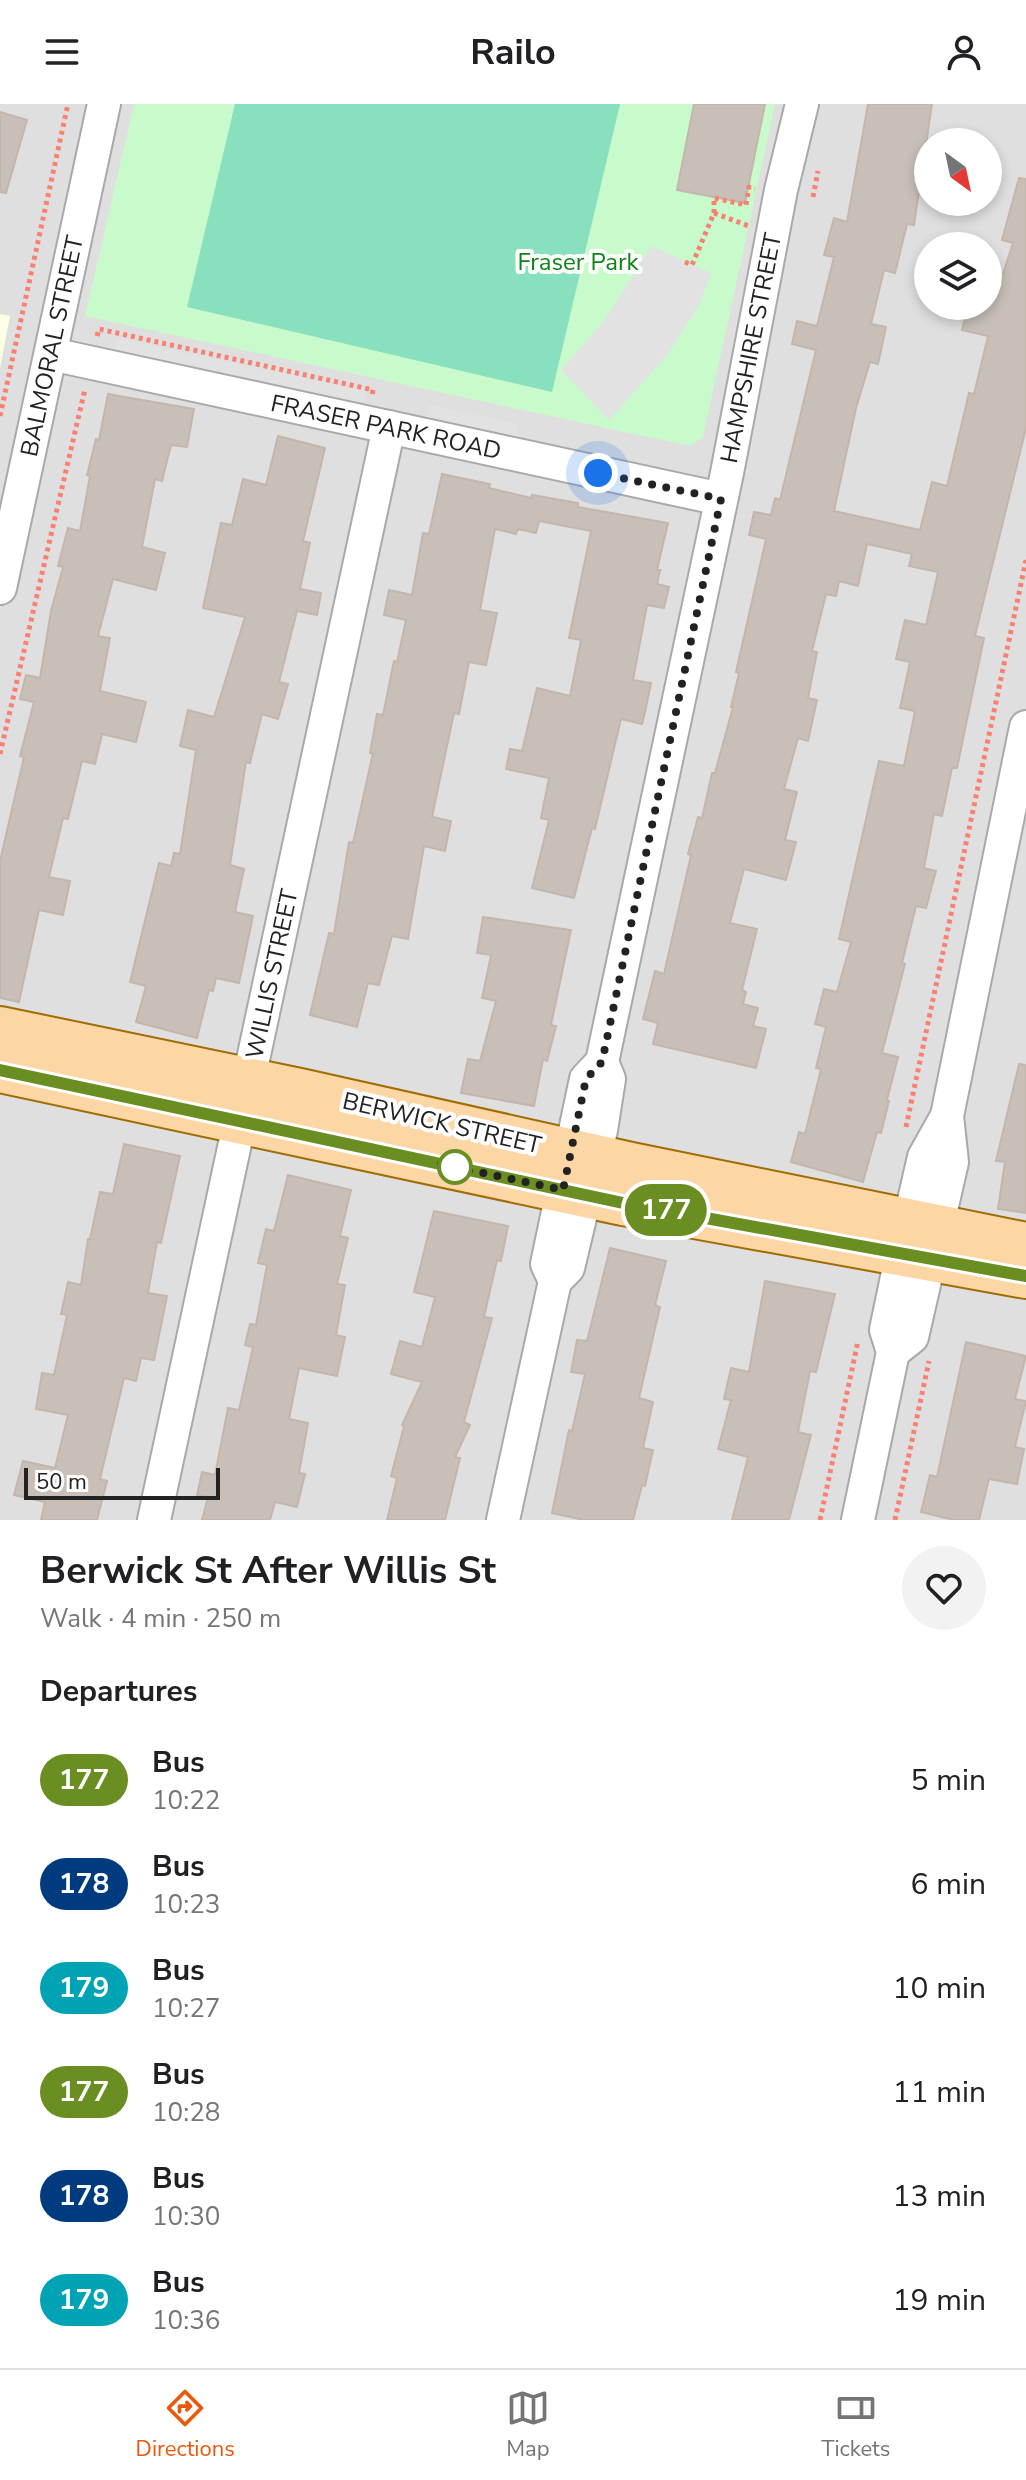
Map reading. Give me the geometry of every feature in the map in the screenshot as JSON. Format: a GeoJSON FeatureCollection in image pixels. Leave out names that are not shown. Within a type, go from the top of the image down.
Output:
{"type":"FeatureCollection","features":[{"type":"Feature","properties":{"kind":"main road","name":"BERWICK STREET"},"geometry":{"type":"LineString","coordinates":[[0,1029],[245,1101],[578,1173],[920,1240],[1026,1276]]}},
{"type":"Feature","properties":{"kind":"main road","name":"BERWICK STREET"},"geometry":{"type":"LineString","coordinates":[[0,1070],[245,1101]]}},
{"type":"Feature","properties":{"kind":"main road","name":"BERWICK STREET"},"geometry":{"type":"LineString","coordinates":[[920,1240],[1026,1245]]}},
{"type":"Feature","properties":{"kind":"street","name":"BALMORAL STREET"},"geometry":{"type":"LineString","coordinates":[[0,588],[104,104]]}},
{"type":"Feature","properties":{"kind":"street","name":"HAMPSHIRE STREET"},"geometry":{"type":"LineString","coordinates":[[503,1520],[555,1281],[568,1268],[586,1079],[602,1062],[721,499],[781,190],[802,104]]}},
{"type":"Feature","properties":{"kind":"street","name":"FRASER PARK ROAD"},"geometry":{"type":"LineString","coordinates":[[51,354],[721,499]]}},
{"type":"Feature","properties":{"kind":"street","name":"WILLIS STREET"},"geometry":{"type":"LineString","coordinates":[[154,1520],[245,1101],[378,425]]}},
{"type":"Feature","properties":{"kind":"street"},"geometry":{"type":"LineString","coordinates":[[858,1520],[893,1352],[912,1337],[924,1157],[947,1116],[1026,727]]}},
{"type":"Feature","properties":{"kind":"path"},"geometry":{"type":"LineString","coordinates":[[0,416],[68,104]]}},
{"type":"Feature","properties":{"kind":"path"},"geometry":{"type":"LineString","coordinates":[[685,262],[692,265],[714,213],[714,198],[746,205],[749,187],[752,188]]}},
{"type":"Feature","properties":{"kind":"path"},"geometry":{"type":"LineString","coordinates":[[714,213],[753,228]]}},
{"type":"Feature","properties":{"kind":"path"},"geometry":{"type":"LineString","coordinates":[[0,754],[99,329],[373,390],[378,425]]}},
{"type":"Feature","properties":{"kind":"path"},"geometry":{"type":"LineString","coordinates":[[904,1137],[1026,560]]}},
{"type":"Feature","properties":{"kind":"path"},"geometry":{"type":"LineString","coordinates":[[820,1520],[858,1340]]}},
{"type":"Feature","properties":{"kind":"path"},"geometry":{"type":"LineString","coordinates":[[895,1520],[931,1355]]}},
{"type":"Feature","properties":{"kind":"shaded area"},"geometry":{"type":"Polygon","coordinates":[[[0,104],[1026,104],[1026,1520],[0,1520],[0,104]]]}},
{"type":"Feature","properties":{"kind":"shaded area"},"geometry":{"type":"Polygon","coordinates":[[[651,246],[711,273],[699,305],[668,354],[609,420],[561,370],[605,320],[651,246]]]}},
{"type":"Feature","properties":{"kind":"shaded area"},"geometry":{"type":"Polygon","coordinates":[[[0,314],[10,316],[0,368],[0,314]]]}},
{"type":"Feature","properties":{"kind":"shaded area"},"geometry":{"type":"Polygon","coordinates":[[[116,338],[366,391],[362,411],[112,357],[116,338]]]}},
{"type":"Feature","properties":{"kind":"shaded area"},"geometry":{"type":"Polygon","coordinates":[[[429,405],[520,424],[516,443],[425,423],[429,405]]]}},
{"type":"Feature","properties":{"kind":"green space","name":"Fraser Park"},"geometry":{"type":"Polygon","coordinates":[[[134,104],[775,104],[703,437],[690,446],[85,316],[134,104]]]}},
{"type":"Feature","properties":{"kind":"green space"},"geometry":{"type":"Polygon","coordinates":[[[235,104],[620,104],[552,392],[187,307],[235,104]]]}},
{"type":"Feature","properties":{"kind":"building"},"geometry":{"type":"Polygon","coordinates":[[[694,104],[765,104],[745,203],[677,190],[694,104]]]}},
{"type":"Feature","properties":{"kind":"building"},"geometry":{"type":"Polygon","coordinates":[[[868,104],[932,104],[928,128],[914,128],[914,225],[907,224],[895,273],[884,270],[871,324],[886,327],[878,364],[870,362],[856,408],[834,511],[920,530],[932,482],[947,486],[969,393],[974,394],[988,336],[962,330],[964,320],[1002,320],[1002,277],[1013,243],[1002,240],[1019,178],[1026,179],[1026,428],[975,636],[984,638],[957,768],[952,768],[942,816],[934,814],[924,868],[936,871],[926,908],[916,906],[882,1053],[898,1057],[881,1133],[877,1132],[863,1182],[791,1162],[799,1132],[805,1134],[821,1069],[816,1068],[826,1027],[815,1024],[824,989],[837,992],[851,942],[839,939],[879,761],[904,766],[915,711],[900,708],[910,662],[896,659],[905,620],[926,625],[938,572],[909,566],[912,554],[867,544],[858,586],[839,581],[836,596],[826,594],[812,651],[817,652],[808,698],[817,700],[808,741],[798,738],[784,789],[797,792],[785,840],[796,842],[786,880],[744,869],[730,923],[757,929],[742,990],[746,992],[743,1004],[758,1008],[753,1026],[766,1029],[756,1068],[653,1044],[658,1023],[643,1019],[655,971],[664,974],[691,855],[688,854],[698,817],[702,818],[712,773],[715,773],[733,707],[739,673],[736,672],[766,539],[749,535],[754,512],[771,515],[775,498],[780,500],[816,350],[792,344],[797,321],[817,326],[834,257],[824,255],[834,218],[847,222],[868,104]]]}},
{"type":"Feature","properties":{"kind":"building"},"geometry":{"type":"Polygon","coordinates":[[[0,112],[27,120],[6,193],[0,192],[0,112]]]}},
{"type":"Feature","properties":{"kind":"building"},"geometry":{"type":"Polygon","coordinates":[[[108,394],[194,409],[187,447],[171,445],[162,481],[155,479],[142,547],[165,553],[156,590],[113,579],[98,636],[110,638],[100,691],[146,702],[136,742],[102,734],[95,764],[82,761],[68,819],[63,818],[49,877],[70,881],[63,915],[39,910],[19,1002],[0,998],[0,861],[34,702],[20,699],[26,675],[40,678],[51,611],[63,567],[58,566],[68,528],[80,531],[90,476],[87,475],[96,439],[99,440],[108,394]]]}},
{"type":"Feature","properties":{"kind":"building"},"geometry":{"type":"Polygon","coordinates":[[[278,436],[325,448],[303,541],[310,543],[300,589],[321,593],[317,615],[297,611],[279,682],[288,684],[278,719],[262,714],[250,763],[246,762],[230,865],[244,869],[235,912],[253,916],[239,983],[216,978],[213,991],[209,990],[197,1038],[136,1022],[146,986],[130,982],[159,863],[171,866],[174,853],[180,854],[196,750],[180,746],[188,710],[214,717],[245,617],[203,608],[221,523],[232,525],[243,479],[266,485],[278,436]]]}},
{"type":"Feature","properties":{"kind":"building"},"geometry":{"type":"Polygon","coordinates":[[[442,474],[490,484],[489,488],[531,498],[532,495],[578,503],[578,507],[668,523],[657,570],[660,570],[657,584],[669,587],[664,608],[647,605],[633,680],[651,683],[645,712],[642,724],[621,719],[595,829],[592,828],[574,898],[532,888],[549,820],[541,818],[549,778],[506,769],[510,749],[522,751],[537,688],[570,696],[581,640],[569,638],[591,531],[539,521],[536,533],[518,529],[516,534],[495,529],[480,610],[497,613],[486,665],[469,662],[459,714],[454,713],[432,817],[451,821],[445,851],[424,846],[408,939],[392,936],[379,985],[368,983],[357,1027],[310,1015],[329,933],[334,934],[349,842],[353,843],[373,753],[370,753],[377,714],[383,715],[406,620],[384,615],[389,590],[412,595],[423,533],[429,534],[442,474]]]}},
{"type":"Feature","properties":{"kind":"building"},"geometry":{"type":"Polygon","coordinates":[[[483,917],[571,930],[551,1025],[556,1026],[547,1061],[543,1059],[534,1106],[461,1093],[468,1059],[480,1061],[496,1001],[482,998],[491,955],[477,953],[483,917]]]}},
{"type":"Feature","properties":{"kind":"building"},"geometry":{"type":"Polygon","coordinates":[[[1019,1064],[1026,1065],[1026,1213],[998,1209],[1005,1162],[996,1161],[1019,1064]]]}},
{"type":"Feature","properties":{"kind":"building"},"geometry":{"type":"Polygon","coordinates":[[[124,1144],[180,1156],[161,1243],[157,1242],[148,1293],[167,1296],[154,1360],[141,1358],[136,1381],[124,1378],[100,1479],[107,1481],[97,1520],[41,1520],[45,1502],[14,1495],[23,1461],[55,1468],[68,1415],[36,1409],[42,1373],[54,1375],[67,1315],[61,1314],[68,1282],[81,1285],[100,1192],[113,1194],[124,1144]]]}},
{"type":"Feature","properties":{"kind":"building"},"geometry":{"type":"Polygon","coordinates":[[[288,1175],[351,1190],[340,1236],[348,1238],[337,1284],[345,1285],[336,1335],[345,1337],[337,1376],[299,1368],[289,1419],[308,1423],[299,1473],[305,1474],[297,1507],[275,1502],[270,1520],[202,1520],[208,1497],[197,1495],[202,1472],[215,1475],[228,1408],[239,1410],[253,1347],[245,1345],[250,1324],[256,1325],[267,1265],[258,1263],[266,1229],[274,1231],[288,1175]]]}},
{"type":"Feature","properties":{"kind":"building"},"geometry":{"type":"Polygon","coordinates":[[[434,1211],[508,1226],[484,1317],[492,1318],[464,1422],[470,1425],[455,1457],[460,1458],[445,1520],[387,1520],[397,1478],[391,1476],[402,1425],[422,1382],[391,1374],[400,1341],[422,1347],[435,1297],[414,1292],[434,1211]]]}},
{"type":"Feature","properties":{"kind":"building"},"geometry":{"type":"Polygon","coordinates":[[[610,1248],[666,1261],[655,1305],[660,1307],[639,1398],[653,1402],[643,1448],[653,1450],[633,1520],[584,1520],[552,1513],[569,1430],[572,1431],[585,1374],[571,1372],[577,1340],[587,1341],[610,1248]]]}},
{"type":"Feature","properties":{"kind":"building"},"geometry":{"type":"Polygon","coordinates":[[[765,1281],[835,1294],[816,1372],[810,1371],[798,1432],[811,1435],[789,1520],[732,1520],[748,1457],[718,1449],[731,1400],[724,1399],[731,1368],[749,1372],[765,1281]]]}},
{"type":"Feature","properties":{"kind":"building"},"geometry":{"type":"Polygon","coordinates":[[[966,1342],[1026,1356],[1015,1399],[1026,1401],[1015,1447],[1024,1449],[1017,1484],[989,1479],[979,1520],[954,1520],[921,1512],[930,1475],[937,1477],[966,1342]]]}},
{"type":"Feature","properties":{"kind":"bus line","name":"177"},"geometry":{"type":"LineString","coordinates":[[0,1070],[623,1203],[1026,1276]]}},
{"type":"Feature","properties":{"kind":"route"},"geometry":{"type":"LineString","coordinates":[[455,1167],[441,1164],[563,1190],[586,1079],[602,1062],[721,499],[598,473]]}}]}
